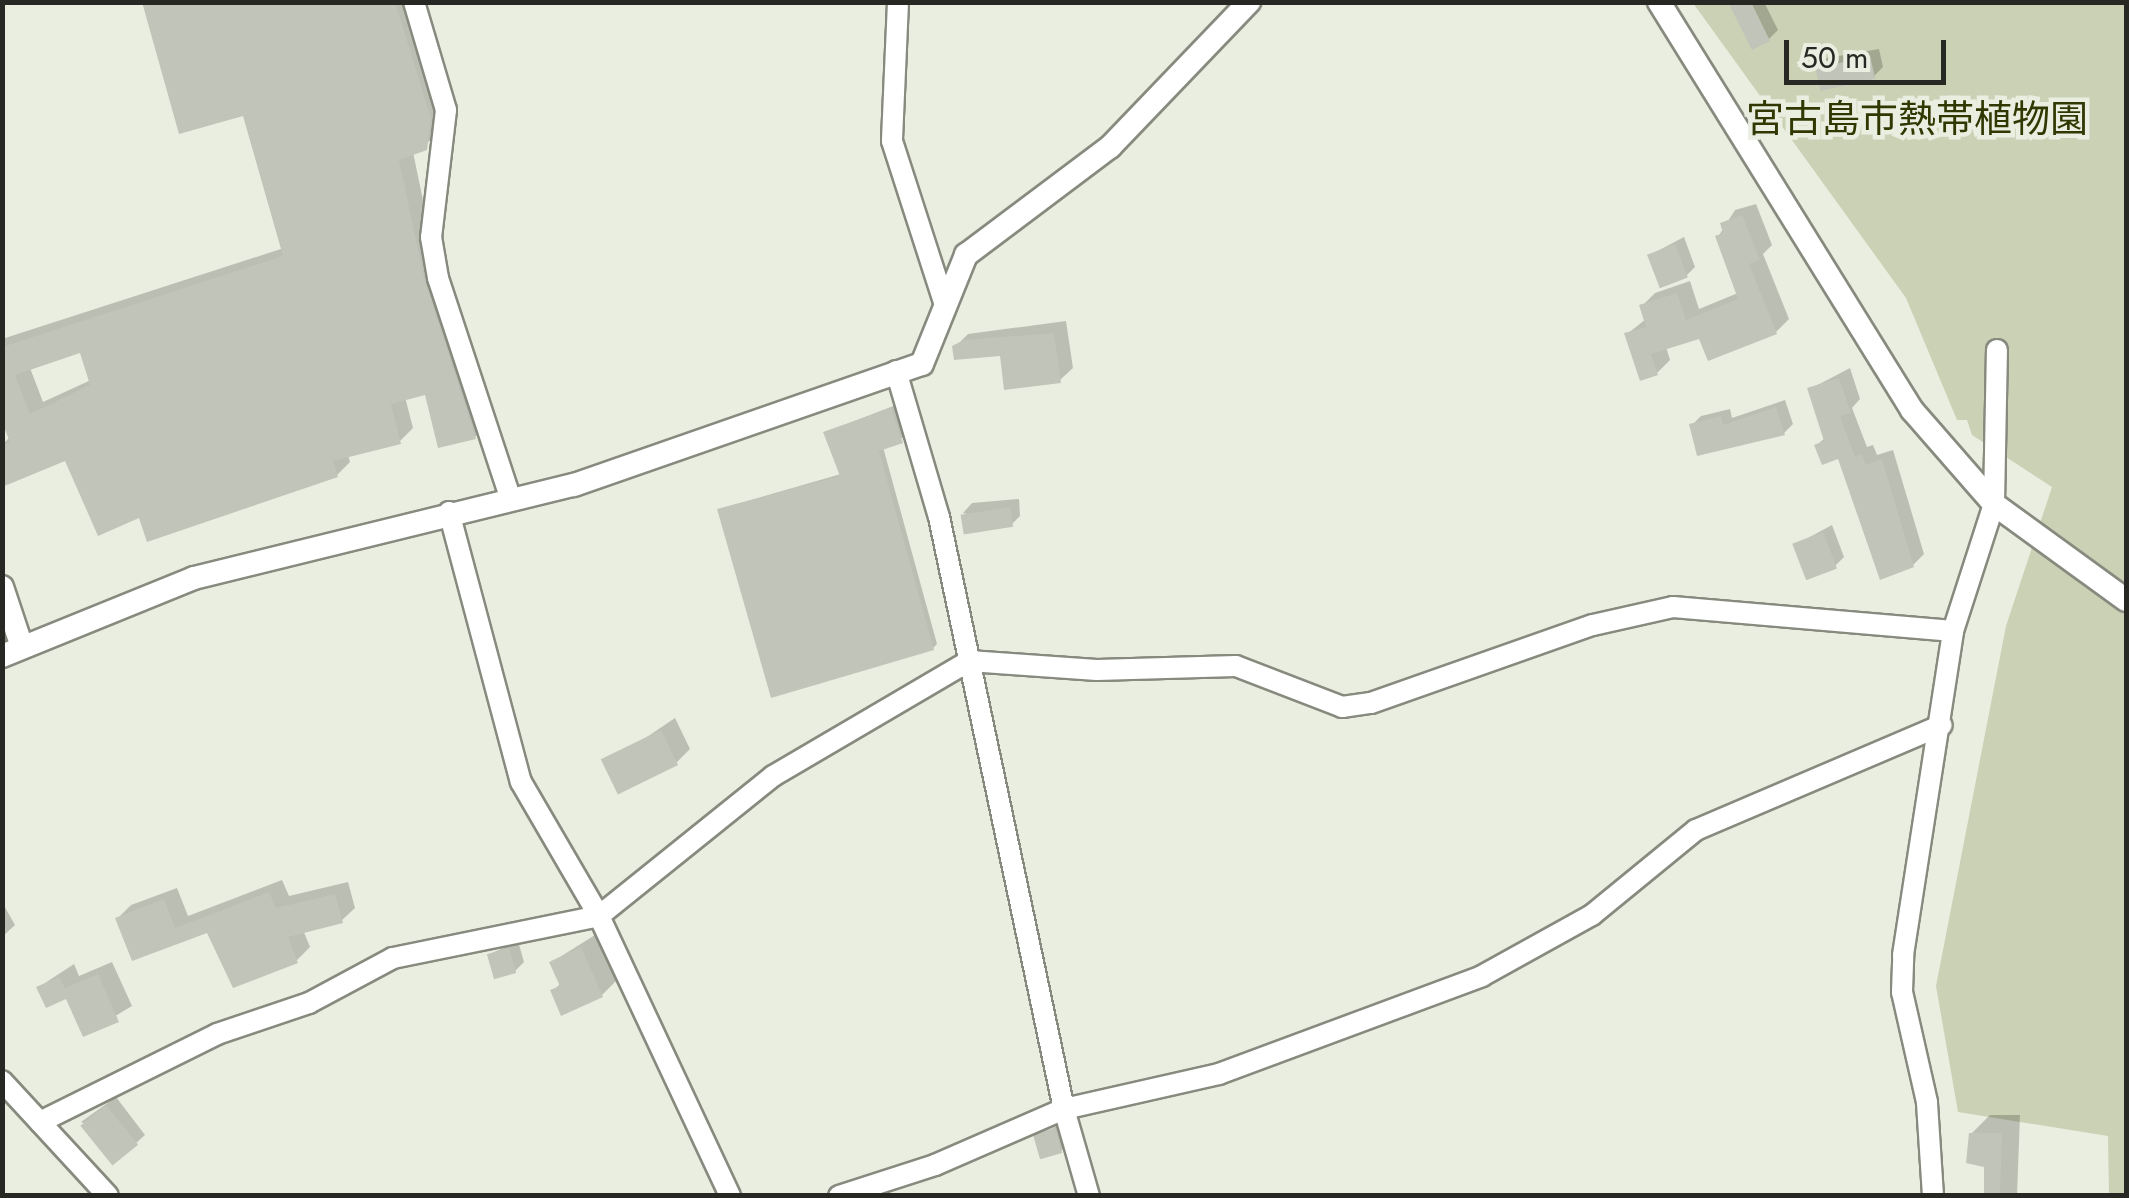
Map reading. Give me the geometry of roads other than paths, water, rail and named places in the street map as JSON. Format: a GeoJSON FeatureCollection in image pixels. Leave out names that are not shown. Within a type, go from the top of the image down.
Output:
{"type":"FeatureCollection","features":[{"type":"Feature","properties":{"kind":"street"},"geometry":{"type":"LineString","coordinates":[[414,2],[446,110],[431,237],[438,278],[510,497]]}},
{"type":"Feature","properties":{"kind":"street"},"geometry":{"type":"LineString","coordinates":[[898,2],[892,141],[944,302]]}},
{"type":"Feature","properties":{"kind":"street"},"geometry":{"type":"LineString","coordinates":[[2,586],[12,651],[194,578],[510,497],[574,485],[922,364],[944,302],[982,238],[1110,147],[1250,2]]}},
{"type":"Feature","properties":{"kind":"street"},"geometry":{"type":"LineString","coordinates":[[1659,2],[1887,374],[1994,504],[2126,600]]}},
{"type":"Feature","properties":{"kind":"street"},"geometry":{"type":"LineString","coordinates":[[1934,1196],[1927,1102],[1902,992],[1953,631],[1994,504],[1998,350]]}},
{"type":"Feature","properties":{"kind":"street"},"geometry":{"type":"LineString","coordinates":[[896,372],[940,517],[1064,1109],[1089,1196]]}},
{"type":"Feature","properties":{"kind":"street"},"geometry":{"type":"LineString","coordinates":[[449,512],[521,782],[599,916],[730,1196]]}},
{"type":"Feature","properties":{"kind":"street"},"geometry":{"type":"LineString","coordinates":[[40,1122],[217,1034],[310,1003],[392,958],[599,916],[772,776],[969,661],[1097,670],[1236,666],[1342,707],[1371,703],[1593,625],[1673,607],[1953,631]]}},
{"type":"Feature","properties":{"kind":"street"},"geometry":{"type":"LineString","coordinates":[[839,1196],[935,1165],[1064,1109],[1219,1074],[1482,976],[1592,914],[1696,830],[1942,725]]}},
{"type":"Feature","properties":{"kind":"street"},"geometry":{"type":"LineString","coordinates":[[2,1081],[108,1196]]}},
{"type":"Feature","properties":{"kind":"park label","name":"宮古島市熱帯植物園"},"geometry":{"type":"Point","coordinates":[1917,119]}}]}
